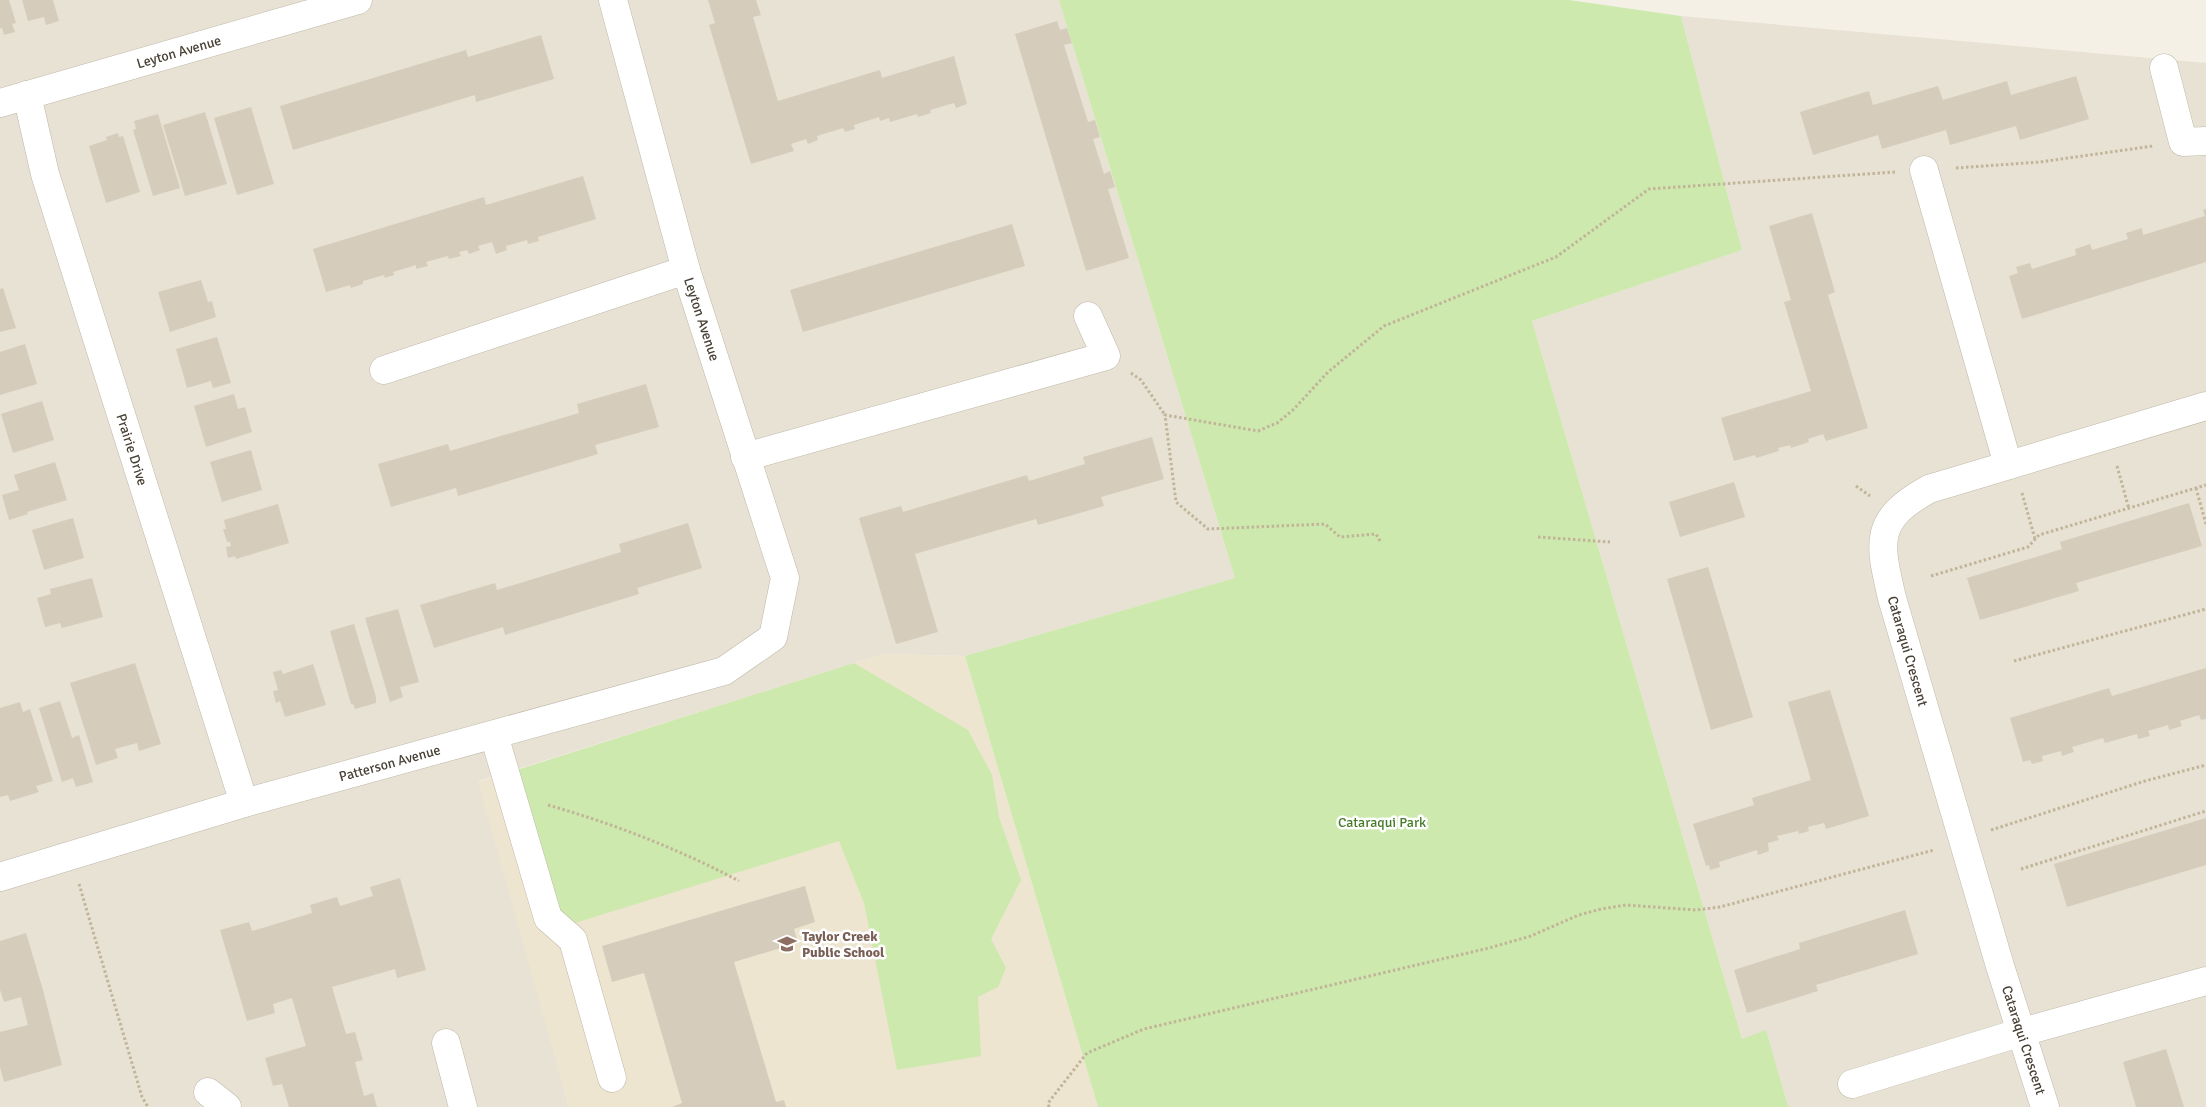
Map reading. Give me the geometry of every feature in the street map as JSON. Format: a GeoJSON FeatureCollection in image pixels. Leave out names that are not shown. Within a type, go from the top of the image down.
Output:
{"type":"FeatureCollection","features":[{"type":"Feature","properties":{"kind":"street","name":"Leyton Avenue"},"geometry":{"type":"LineString","coordinates":[[0,103],[358,0]]}},
{"type":"Feature","properties":{"kind":"street","name":"Leyton Avenue"},"geometry":{"type":"LineString","coordinates":[[613,0],[686,270],[785,578],[773,636]]}},
{"type":"Feature","properties":{"kind":"street"},"geometry":{"type":"LineString","coordinates":[[2164,68],[2195,142]]}},
{"type":"Feature","properties":{"kind":"street","name":"Prairie Drive"},"geometry":{"type":"LineString","coordinates":[[27,94],[45,174],[244,803]]}},
{"type":"Feature","properties":{"kind":"street"},"geometry":{"type":"LineString","coordinates":[[1924,170],[2008,465]]}},
{"type":"Feature","properties":{"kind":"street"},"geometry":{"type":"LineString","coordinates":[[384,370],[686,270]]}},
{"type":"Feature","properties":{"kind":"street"},"geometry":{"type":"LineString","coordinates":[[746,457],[1106,356],[1088,316]]}},
{"type":"Feature","properties":{"kind":"street","name":"Cataraqui Crescent"},"geometry":{"type":"LineString","coordinates":[[2045,1107],[2000,966],[1883,561],[1883,542],[1886,528],[1897,511],[1907,501],[1928,489],[2206,406]]}},
{"type":"Feature","properties":{"kind":"street","name":"Patterson Avenue"},"geometry":{"type":"LineString","coordinates":[[0,877],[244,803],[724,672],[773,636]]}},
{"type":"Feature","properties":{"kind":"street"},"geometry":{"type":"LineString","coordinates":[[494,735],[548,918],[573,940],[612,1078]]}},
{"type":"Feature","properties":{"kind":"street"},"geometry":{"type":"LineString","coordinates":[[1852,1084],[2022,1032],[2206,981]]}},
{"type":"Feature","properties":{"kind":"street"},"geometry":{"type":"LineString","coordinates":[[446,1043],[463,1107]]}},
{"type":"Feature","properties":{"kind":"path"},"geometry":{"type":"LineString","coordinates":[[1165,415],[1258,431],[1277,423],[1293,410],[1328,372],[1384,326],[1556,256],[1649,189],[2040,162],[2195,142]]}},
{"type":"Feature","properties":{"kind":"path"},"geometry":{"type":"LineString","coordinates":[[1106,356],[1141,380],[1165,415],[1176,502],[1208,529],[1325,524],[1340,537],[1376,534],[1380,541]]}},
{"type":"Feature","properties":{"kind":"path"},"geometry":{"type":"LineString","coordinates":[[2117,465],[2130,509]]}},
{"type":"Feature","properties":{"kind":"path"},"geometry":{"type":"LineString","coordinates":[[1931,576],[2028,547],[2039,536],[2206,485]]}},
{"type":"Feature","properties":{"kind":"path"},"geometry":{"type":"LineString","coordinates":[[1856,486],[1878,501]]}},
{"type":"Feature","properties":{"kind":"path"},"geometry":{"type":"LineString","coordinates":[[2196,488],[2206,524]]}},
{"type":"Feature","properties":{"kind":"path"},"geometry":{"type":"LineString","coordinates":[[2022,493],[2035,539]]}},
{"type":"Feature","properties":{"kind":"path"},"geometry":{"type":"LineString","coordinates":[[1538,537],[1610,542]]}},
{"type":"Feature","properties":{"kind":"path"},"geometry":{"type":"LineString","coordinates":[[2014,661],[2206,609]]}},
{"type":"Feature","properties":{"kind":"path"},"geometry":{"type":"LineString","coordinates":[[1991,830],[2135,784],[2206,765]]}},
{"type":"Feature","properties":{"kind":"path"},"geometry":{"type":"LineString","coordinates":[[513,800],[540,803],[603,821],[707,864],[739,881]]}},
{"type":"Feature","properties":{"kind":"path"},"geometry":{"type":"LineString","coordinates":[[2021,869],[2206,811]]}},
{"type":"Feature","properties":{"kind":"path"},"geometry":{"type":"LineString","coordinates":[[1049,1107],[1048,1104],[1087,1053],[1144,1029],[1489,948],[1531,936],[1579,915],[1601,909],[1626,904],[1696,910],[1720,907],[1941,848]]}},
{"type":"Feature","properties":{"kind":"path"},"geometry":{"type":"LineString","coordinates":[[70,855],[142,1097],[148,1107]]}},
{"type":"Feature","properties":{"kind":"shaded area"},"geometry":{"type":"Polygon","coordinates":[[[0,0],[1059,0],[1235,578],[965,656],[883,654],[479,781],[569,1107],[0,1107],[0,0]]]}},
{"type":"Feature","properties":{"kind":"shaded area"},"geometry":{"type":"Polygon","coordinates":[[[1681,16],[2206,63],[2206,1107],[1762,1107],[1532,321],[1742,250],[1681,16]]]}},
{"type":"Feature","properties":{"kind":"shaded area","name":"Taylor Creek Public School"},"geometry":{"type":"Polygon","coordinates":[[[883,654],[965,656],[1098,1107],[569,1107],[478,782],[883,654]]]}},
{"type":"Feature","properties":{"kind":"green space","name":"Cataraqui Park"},"geometry":{"type":"Polygon","coordinates":[[[1059,0],[1569,0],[1681,16],[1742,250],[1532,321],[1742,1039],[1766,1030],[1788,1107],[1098,1107],[965,656],[1235,578],[1059,0]]]}},
{"type":"Feature","properties":{"kind":"green space"},"geometry":{"type":"Polygon","coordinates":[[[854,663],[968,730],[992,775],[999,817],[1021,880],[991,939],[1006,968],[998,987],[978,997],[981,1056],[897,1070],[864,903],[839,841],[559,928],[517,770],[854,663]]]}},
{"type":"Feature","properties":{"kind":"building"},"geometry":{"type":"Polygon","coordinates":[[[0,0],[9,0],[16,23],[12,24],[15,32],[4,35],[2,28],[0,28],[0,0]]]}},
{"type":"Feature","properties":{"kind":"building"},"geometry":{"type":"Polygon","coordinates":[[[22,0],[53,0],[59,21],[46,25],[44,17],[28,21],[22,0]]]}},
{"type":"Feature","properties":{"kind":"building"},"geometry":{"type":"Polygon","coordinates":[[[708,0],[756,0],[761,15],[753,17],[778,101],[880,70],[882,78],[954,56],[967,104],[956,108],[954,103],[930,110],[931,113],[918,117],[917,114],[890,122],[889,118],[880,121],[879,117],[854,125],[855,129],[845,132],[843,128],[817,136],[818,140],[808,144],[806,139],[791,144],[794,151],[751,164],[709,25],[715,23],[708,0]]]}},
{"type":"Feature","properties":{"kind":"building"},"geometry":{"type":"Polygon","coordinates":[[[1057,21],[1060,30],[1067,28],[1072,43],[1064,45],[1088,122],[1095,120],[1100,137],[1093,139],[1104,174],[1110,171],[1115,187],[1108,189],[1129,258],[1086,271],[1015,34],[1057,21]]]}},
{"type":"Feature","properties":{"kind":"building"},"geometry":{"type":"Polygon","coordinates":[[[541,35],[554,79],[476,102],[475,95],[293,150],[280,106],[466,50],[468,57],[541,35]]]}},
{"type":"Feature","properties":{"kind":"building"},"geometry":{"type":"Polygon","coordinates":[[[2076,76],[2089,119],[2020,140],[2016,126],[1950,145],[1946,130],[1882,149],[1878,135],[1813,155],[1800,112],[1869,91],[1873,105],[1938,86],[1943,100],[2007,81],[2011,95],[2076,76]]]}},
{"type":"Feature","properties":{"kind":"building"},"geometry":{"type":"Polygon","coordinates":[[[251,107],[274,184],[237,195],[214,118],[251,107]]]}},
{"type":"Feature","properties":{"kind":"building"},"geometry":{"type":"Polygon","coordinates":[[[205,112],[227,184],[185,196],[163,125],[205,112]]]}},
{"type":"Feature","properties":{"kind":"building"},"geometry":{"type":"Polygon","coordinates":[[[158,114],[180,188],[153,196],[133,130],[136,129],[134,121],[158,114]]]}},
{"type":"Feature","properties":{"kind":"building"},"geometry":{"type":"Polygon","coordinates":[[[118,133],[119,137],[123,136],[140,192],[106,203],[89,146],[107,140],[106,137],[118,133]]]}},
{"type":"Feature","properties":{"kind":"building"},"geometry":{"type":"Polygon","coordinates":[[[583,176],[596,219],[538,237],[539,241],[528,244],[527,240],[506,246],[507,250],[496,254],[492,242],[478,246],[480,250],[469,254],[467,250],[459,252],[461,256],[449,259],[448,256],[426,262],[428,266],[416,269],[416,265],[393,272],[394,275],[385,278],[384,275],[363,281],[363,284],[351,288],[350,285],[326,292],[313,249],[484,197],[486,205],[583,176]]]}},
{"type":"Feature","properties":{"kind":"building"},"geometry":{"type":"Polygon","coordinates":[[[2206,209],[2206,262],[2022,319],[2009,276],[2018,273],[2016,267],[2030,263],[2032,269],[2076,255],[2075,249],[2090,244],[2092,250],[2128,239],[2126,233],[2142,228],[2143,235],[2205,216],[2203,210],[2206,209]]]}},
{"type":"Feature","properties":{"kind":"building"},"geometry":{"type":"Polygon","coordinates":[[[1812,213],[1835,292],[1828,295],[1868,428],[1826,441],[1823,434],[1808,439],[1809,442],[1791,448],[1790,445],[1778,448],[1779,451],[1756,458],[1755,455],[1734,461],[1721,418],[1811,391],[1784,302],[1791,300],[1769,226],[1812,213]]]}},
{"type":"Feature","properties":{"kind":"building"},"geometry":{"type":"Polygon","coordinates":[[[1012,224],[1025,266],[803,332],[790,290],[1012,224]]]}},
{"type":"Feature","properties":{"kind":"building"},"geometry":{"type":"Polygon","coordinates":[[[201,280],[208,302],[212,301],[216,317],[170,332],[158,292],[201,280]]]}},
{"type":"Feature","properties":{"kind":"building"},"geometry":{"type":"Polygon","coordinates":[[[3,288],[16,328],[0,332],[0,289],[3,288]]]}},
{"type":"Feature","properties":{"kind":"building"},"geometry":{"type":"Polygon","coordinates":[[[217,337],[231,383],[213,388],[211,381],[187,388],[176,349],[217,337]]]}},
{"type":"Feature","properties":{"kind":"building"},"geometry":{"type":"Polygon","coordinates":[[[25,344],[37,384],[0,395],[0,352],[25,344]]]}},
{"type":"Feature","properties":{"kind":"building"},"geometry":{"type":"Polygon","coordinates":[[[646,384],[659,427],[595,445],[598,454],[458,496],[456,488],[391,507],[378,464],[448,444],[450,451],[579,413],[577,404],[646,384]]]}},
{"type":"Feature","properties":{"kind":"building"},"geometry":{"type":"Polygon","coordinates":[[[234,394],[238,409],[245,407],[252,432],[206,447],[194,406],[234,394]]]}},
{"type":"Feature","properties":{"kind":"building"},"geometry":{"type":"Polygon","coordinates":[[[42,401],[54,440],[13,453],[1,414],[42,401]]]}},
{"type":"Feature","properties":{"kind":"building"},"geometry":{"type":"Polygon","coordinates":[[[1152,437],[1164,479],[1101,497],[1104,506],[1038,525],[1036,519],[915,554],[938,632],[896,644],[859,518],[901,506],[903,512],[1027,475],[1029,481],[1085,464],[1083,457],[1152,437]]]}},
{"type":"Feature","properties":{"kind":"building"},"geometry":{"type":"Polygon","coordinates":[[[251,450],[262,490],[222,502],[210,462],[251,450]]]}},
{"type":"Feature","properties":{"kind":"building"},"geometry":{"type":"Polygon","coordinates":[[[55,462],[67,500],[27,512],[28,514],[9,520],[2,495],[19,490],[14,475],[55,462]]]}},
{"type":"Feature","properties":{"kind":"building"},"geometry":{"type":"Polygon","coordinates":[[[1734,482],[1745,517],[1680,537],[1669,502],[1734,482]]]}},
{"type":"Feature","properties":{"kind":"building"},"geometry":{"type":"Polygon","coordinates":[[[2189,503],[2202,546],[2076,583],[2079,591],[1980,620],[1967,578],[2062,549],[2060,542],[2189,503]]]}},
{"type":"Feature","properties":{"kind":"building"},"geometry":{"type":"Polygon","coordinates":[[[278,504],[289,543],[236,559],[235,556],[228,558],[226,547],[231,546],[230,542],[227,542],[223,529],[226,529],[224,520],[278,504]]]}},
{"type":"Feature","properties":{"kind":"building"},"geometry":{"type":"Polygon","coordinates":[[[73,518],[84,558],[44,570],[32,530],[73,518]]]}},
{"type":"Feature","properties":{"kind":"building"},"geometry":{"type":"Polygon","coordinates":[[[688,523],[702,568],[637,588],[639,594],[505,635],[503,627],[434,648],[420,605],[495,583],[497,590],[621,552],[619,544],[688,523]]]}},
{"type":"Feature","properties":{"kind":"building"},"geometry":{"type":"Polygon","coordinates":[[[1708,567],[1753,717],[1711,730],[1667,579],[1708,567]]]}},
{"type":"Feature","properties":{"kind":"building"},"geometry":{"type":"Polygon","coordinates":[[[92,578],[103,617],[62,628],[60,623],[45,627],[37,598],[51,594],[50,589],[92,578]]]}},
{"type":"Feature","properties":{"kind":"building"},"geometry":{"type":"Polygon","coordinates":[[[398,609],[419,682],[400,687],[403,697],[390,702],[365,618],[398,609]]]}},
{"type":"Feature","properties":{"kind":"building"},"geometry":{"type":"Polygon","coordinates":[[[354,624],[376,697],[376,703],[355,709],[353,704],[351,704],[330,631],[354,624]]]}},
{"type":"Feature","properties":{"kind":"building"},"geometry":{"type":"Polygon","coordinates":[[[135,663],[161,744],[139,751],[137,743],[115,749],[118,758],[96,765],[70,683],[135,663]]]}},
{"type":"Feature","properties":{"kind":"building"},"geometry":{"type":"Polygon","coordinates":[[[313,664],[326,705],[285,717],[280,701],[276,703],[273,691],[278,690],[273,672],[281,670],[283,674],[313,664]]]}},
{"type":"Feature","properties":{"kind":"building"},"geometry":{"type":"Polygon","coordinates":[[[2206,668],[2206,719],[2201,720],[2199,715],[2180,721],[2182,726],[2169,730],[2168,725],[2148,731],[2150,736],[2138,739],[2137,734],[2105,743],[2103,738],[2072,747],[2074,752],[2062,756],[2061,751],[2042,756],[2043,761],[2032,764],[2030,760],[2023,762],[2010,718],[2109,688],[2112,696],[2206,668]]]}},
{"type":"Feature","properties":{"kind":"building"},"geometry":{"type":"Polygon","coordinates":[[[1830,690],[1869,816],[1826,829],[1824,823],[1808,827],[1809,831],[1799,834],[1798,831],[1777,836],[1779,840],[1768,843],[1769,851],[1758,855],[1757,850],[1719,862],[1720,867],[1710,870],[1709,865],[1706,866],[1693,824],[1754,805],[1752,798],[1811,780],[1788,702],[1830,690]]]}},
{"type":"Feature","properties":{"kind":"building"},"geometry":{"type":"Polygon","coordinates":[[[60,701],[72,738],[79,735],[93,782],[76,787],[73,778],[62,782],[39,708],[60,701]]]}},
{"type":"Feature","properties":{"kind":"building"},"geometry":{"type":"Polygon","coordinates":[[[20,702],[23,712],[30,709],[53,781],[36,786],[39,792],[10,801],[8,795],[0,797],[0,708],[20,702]]]}},
{"type":"Feature","properties":{"kind":"building"},"geometry":{"type":"Polygon","coordinates":[[[2206,818],[2206,865],[2067,907],[2054,864],[2206,818]]]}},
{"type":"Feature","properties":{"kind":"building"},"geometry":{"type":"Polygon","coordinates":[[[400,878],[426,970],[397,978],[395,969],[332,987],[346,1034],[355,1032],[363,1060],[355,1062],[364,1096],[373,1093],[377,1107],[289,1107],[282,1084],[273,1086],[265,1058],[306,1046],[292,998],[273,1004],[275,1013],[247,1021],[220,930],[249,922],[252,931],[312,913],[310,905],[337,897],[340,906],[373,896],[370,887],[400,878]]]}},
{"type":"Feature","properties":{"kind":"building"},"geometry":{"type":"Polygon","coordinates":[[[805,886],[815,922],[794,929],[798,943],[734,962],[776,1102],[784,1100],[786,1107],[672,1107],[682,1103],[644,973],[612,982],[602,946],[805,886]]]}},
{"type":"Feature","properties":{"kind":"building"},"geometry":{"type":"Polygon","coordinates":[[[1905,910],[1918,954],[1816,985],[1818,991],[1747,1013],[1734,970],[1800,949],[1799,943],[1905,910]]]}},
{"type":"Feature","properties":{"kind":"building"},"geometry":{"type":"Polygon","coordinates":[[[26,933],[62,1065],[4,1082],[0,1067],[0,1032],[28,1025],[21,997],[4,1002],[0,990],[0,941],[26,933]]]}},
{"type":"Feature","properties":{"kind":"building"},"geometry":{"type":"Polygon","coordinates":[[[2166,1049],[2184,1107],[2136,1107],[2123,1062],[2166,1049]]]}},
{"type":"Feature","properties":{"kind":"place","name":"Taylor Creek Public School"},"geometry":{"type":"Point","coordinates":[787,944]}}]}
